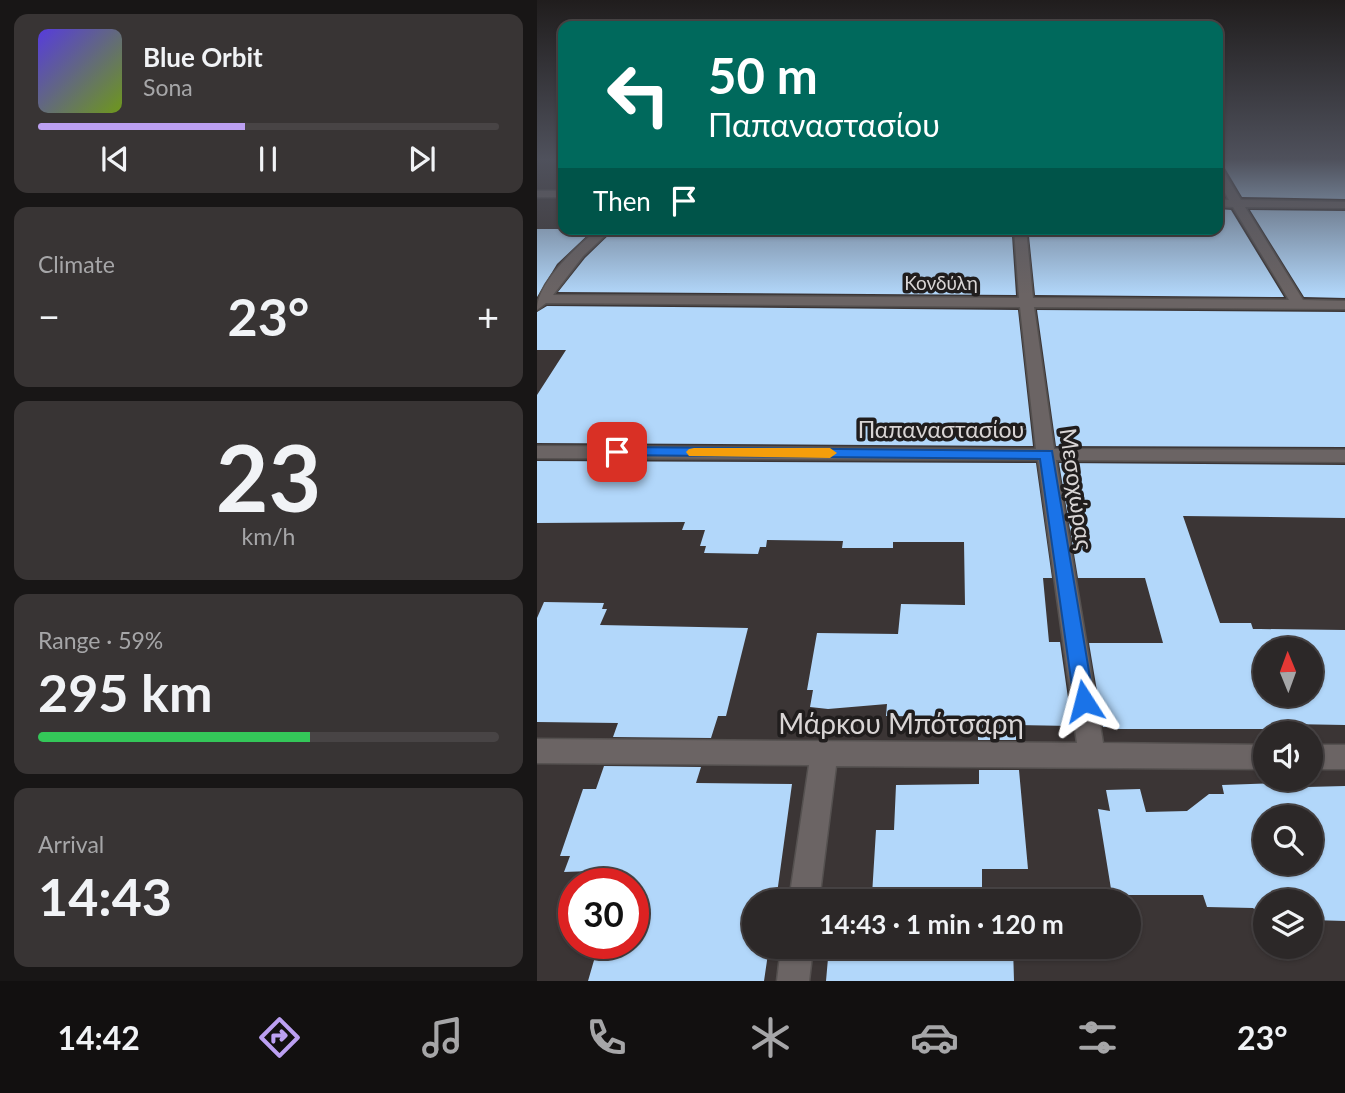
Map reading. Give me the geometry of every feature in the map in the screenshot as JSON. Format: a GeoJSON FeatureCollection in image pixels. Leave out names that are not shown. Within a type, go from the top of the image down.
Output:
{"type":"FeatureCollection","features":[{"type":"Feature","properties":{"kind":"street"},"geometry":{"type":"LineString","coordinates":[[1235,204],[1299,304]]}},
{"type":"Feature","properties":{"kind":"street"},"geometry":{"type":"LineString","coordinates":[[1278,204],[1345,205]]}},
{"type":"Feature","properties":{"kind":"street"},"geometry":{"type":"LineString","coordinates":[[539,301],[578,253],[599,235]]}},
{"type":"Feature","properties":{"kind":"street","name":"Μεσοχώρας"},"geometry":{"type":"LineString","coordinates":[[1020,235],[1026,302],[1092,755]]}},
{"type":"Feature","properties":{"kind":"street","name":"Κονδύλη"},"geometry":{"type":"LineString","coordinates":[[539,301],[1345,305]]}},
{"type":"Feature","properties":{"kind":"street","name":"Παπαναστασίου"},"geometry":{"type":"LineString","coordinates":[[537,452],[1345,456]]}},
{"type":"Feature","properties":{"kind":"street","name":"Μάρκου Μπότσαρη"},"geometry":{"type":"LineString","coordinates":[[537,751],[1253,757]]}},
{"type":"Feature","properties":{"kind":"street"},"geometry":{"type":"LineString","coordinates":[[806,889],[824,754]]}},
{"type":"Feature","properties":{"kind":"street"},"geometry":{"type":"LineString","coordinates":[[1323,757],[1345,757]]}},
{"type":"Feature","properties":{"kind":"street"},"geometry":{"type":"LineString","coordinates":[[793,981],[796,959]]}},
{"type":"Feature","properties":{"kind":"building"},"geometry":{"type":"Polygon","coordinates":[[[1223,209],[1231,210],[1284,297],[1035,295],[1029,236],[1223,235],[1223,209]]]}},
{"type":"Feature","properties":{"kind":"building"},"geometry":{"type":"Polygon","coordinates":[[[1250,210],[1345,211],[1345,298],[1304,297],[1250,210]]]}},
{"type":"Feature","properties":{"kind":"building"},"geometry":{"type":"Polygon","coordinates":[[[537,229],[558,229],[558,235],[588,235],[557,264],[537,297],[537,229]]]}},
{"type":"Feature","properties":{"kind":"building"},"geometry":{"type":"Polygon","coordinates":[[[609,235],[1004,235],[1012,236],[1016,295],[558,292],[585,258],[609,235]]]}},
{"type":"Feature","properties":{"kind":"building"},"geometry":{"type":"Polygon","coordinates":[[[547,306],[1018,310],[1033,446],[537,443],[537,395],[566,350],[537,350],[537,312],[547,306]]]}},
{"type":"Feature","properties":{"kind":"building"},"geometry":{"type":"Polygon","coordinates":[[[1037,310],[1345,312],[1345,447],[1056,446],[1037,310]]]}},
{"type":"Feature","properties":{"kind":"building"},"geometry":{"type":"Polygon","coordinates":[[[537,461],[1036,463],[1052,578],[1043,578],[1049,642],[1060,642],[1072,726],[1015,725],[1017,740],[978,740],[978,717],[886,716],[887,704],[828,709],[810,707],[813,690],[807,690],[817,633],[898,634],[901,604],[965,605],[964,542],[893,542],[893,548],[842,548],[843,541],[767,540],[766,547],[760,547],[758,554],[704,553],[706,546],[700,546],[705,530],[682,530],[685,522],[537,523],[537,461]]]}},
{"type":"Feature","properties":{"kind":"building"},"geometry":{"type":"Polygon","coordinates":[[[1059,463],[1345,465],[1345,518],[1183,516],[1220,623],[1251,623],[1253,629],[1345,630],[1345,725],[1323,725],[1323,721],[1253,721],[1253,729],[1103,727],[1089,643],[1163,643],[1145,578],[1078,578],[1059,463]]]}},
{"type":"Feature","properties":{"kind":"building"},"geometry":{"type":"Polygon","coordinates":[[[544,602],[604,603],[602,609],[607,609],[600,625],[748,628],[726,716],[718,716],[711,738],[613,737],[618,723],[537,722],[537,618],[544,602]]]}},
{"type":"Feature","properties":{"kind":"building"},"geometry":{"type":"Polygon","coordinates":[[[604,766],[701,767],[696,783],[792,784],[778,889],[742,889],[742,959],[767,959],[764,981],[588,981],[594,959],[649,959],[649,868],[566,868],[570,856],[560,856],[583,789],[596,789],[604,766]]]}},
{"type":"Feature","properties":{"kind":"building"},"geometry":{"type":"Polygon","coordinates":[[[979,770],[1019,770],[1028,869],[982,869],[982,889],[872,889],[876,830],[894,830],[896,785],[979,784],[979,770]]]}},
{"type":"Feature","properties":{"kind":"building"},"geometry":{"type":"Polygon","coordinates":[[[1253,784],[1253,791],[1323,791],[1323,787],[1345,786],[1345,921],[1323,920],[1323,889],[1253,889],[1253,908],[1207,907],[1203,895],[1141,895],[1141,889],[1111,889],[1098,809],[1110,811],[1106,790],[1140,789],[1146,812],[1187,811],[1209,794],[1224,794],[1222,785],[1253,784]]]}},
{"type":"Feature","properties":{"kind":"building"},"geometry":{"type":"Polygon","coordinates":[[[828,959],[1013,959],[1014,981],[826,981],[828,959]]]}},
{"type":"Feature","properties":{"kind":"slow traffic"},"geometry":{"type":"LineString","coordinates":[[694,452],[830,453]]}},
{"type":"Feature","properties":{"kind":"route"},"geometry":{"type":"LineString","coordinates":[[617,452],[1047,454],[1084,701]]}}]}
